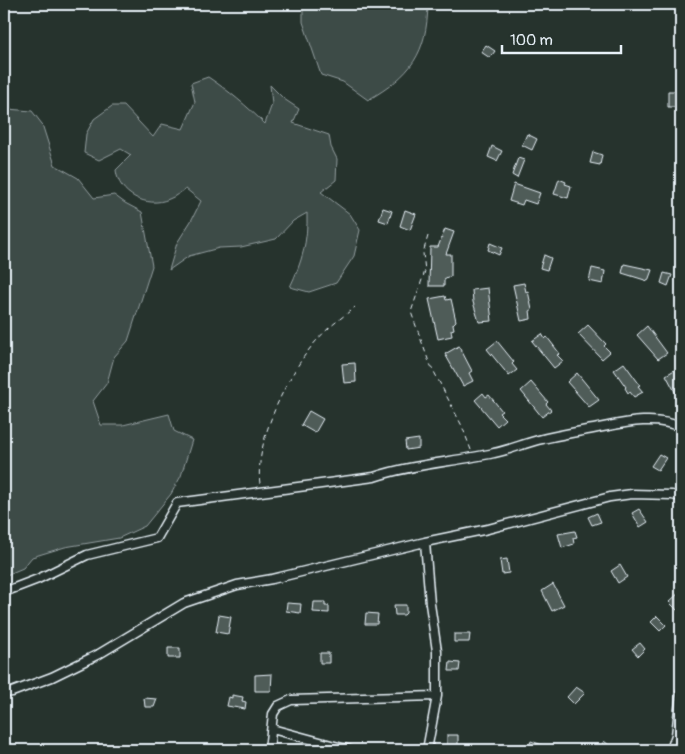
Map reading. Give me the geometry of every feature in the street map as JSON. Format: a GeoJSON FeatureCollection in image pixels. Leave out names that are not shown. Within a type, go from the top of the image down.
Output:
{"type":"FeatureCollection","features":[{"type":"Feature","properties":{"kind":"street"},"geometry":{"type":"LineString","coordinates":[[4,592],[38,579],[86,555],[157,538],[177,503],[374,477],[395,470],[502,452],[540,440],[628,422],[654,422],[675,424],[681,427]]}},
{"type":"Feature","properties":{"kind":"street"},"geometry":{"type":"LineString","coordinates":[[4,693],[12,692],[60,674],[99,654],[184,604],[237,585],[272,579],[425,542],[488,529],[610,497],[632,494],[672,495],[681,498]]}},
{"type":"Feature","properties":{"kind":"street"},"geometry":{"type":"LineString","coordinates":[[425,542],[430,604],[437,651],[437,696],[426,750]]}},
{"type":"Feature","properties":{"kind":"street"},"geometry":{"type":"LineString","coordinates":[[671,750],[676,735],[681,692]]}},
{"type":"Feature","properties":{"kind":"street"},"geometry":{"type":"LineString","coordinates":[[269,750],[273,714],[278,706],[291,700],[437,696]]}},
{"type":"Feature","properties":{"kind":"street"},"geometry":{"type":"LineString","coordinates":[[272,729],[350,750]]}},
{"type":"Feature","properties":{"kind":"path"},"geometry":{"type":"LineString","coordinates":[[428,236],[423,254],[425,271],[411,312],[429,362],[462,426],[473,458]]}},
{"type":"Feature","properties":{"kind":"path"},"geometry":{"type":"LineString","coordinates":[[261,492],[258,472],[264,442],[280,398],[298,364],[313,345],[355,306]]}},
{"type":"Feature","properties":{"kind":"shaded area"},"geometry":{"type":"Polygon","coordinates":[[[303,4],[428,4],[427,21],[420,50],[406,72],[383,91],[368,100],[343,82],[321,75],[303,22],[303,4]]]}},
{"type":"Feature","properties":{"kind":"shaded area"},"geometry":{"type":"Polygon","coordinates":[[[208,77],[238,99],[265,124],[272,104],[270,85],[284,99],[299,109],[293,123],[329,135],[331,147],[337,159],[336,180],[321,192],[350,214],[360,230],[354,256],[336,283],[309,292],[290,287],[303,251],[307,213],[293,221],[276,239],[241,247],[219,248],[189,256],[169,270],[177,243],[201,201],[186,189],[160,202],[143,201],[128,192],[118,179],[116,170],[131,155],[121,149],[99,160],[84,153],[86,134],[94,119],[112,106],[124,106],[153,137],[162,124],[183,129],[195,102],[191,83],[208,77]]]}},
{"type":"Feature","properties":{"kind":"shaded area"},"geometry":{"type":"Polygon","coordinates":[[[7,109],[32,111],[42,124],[55,165],[78,178],[94,198],[114,195],[142,212],[152,266],[128,341],[114,357],[107,383],[93,401],[101,425],[123,425],[169,414],[174,431],[192,440],[181,476],[171,494],[145,526],[119,538],[65,547],[32,557],[23,568],[4,576],[4,115],[7,109]]]}},
{"type":"Feature","properties":{"kind":"building"},"geometry":{"type":"Polygon","coordinates":[[[486,45],[495,51],[490,58],[481,52],[486,45]]]}},
{"type":"Feature","properties":{"kind":"building"},"geometry":{"type":"Polygon","coordinates":[[[668,91],[680,91],[679,107],[668,107],[668,91]]]}},
{"type":"Feature","properties":{"kind":"building"},"geometry":{"type":"Polygon","coordinates":[[[527,134],[537,139],[532,150],[522,145],[527,134]]]}},
{"type":"Feature","properties":{"kind":"building"},"geometry":{"type":"Polygon","coordinates":[[[492,146],[502,151],[497,161],[488,157],[492,146]]]}},
{"type":"Feature","properties":{"kind":"building"},"geometry":{"type":"Polygon","coordinates":[[[593,152],[602,155],[600,165],[590,163],[593,152]]]}},
{"type":"Feature","properties":{"kind":"building"},"geometry":{"type":"Polygon","coordinates":[[[518,158],[524,160],[517,178],[512,175],[518,158]]]}},
{"type":"Feature","properties":{"kind":"building"},"geometry":{"type":"Polygon","coordinates":[[[559,179],[571,186],[568,198],[554,194],[559,179]]]}},
{"type":"Feature","properties":{"kind":"building"},"geometry":{"type":"Polygon","coordinates":[[[514,184],[540,193],[536,204],[524,200],[522,205],[509,201],[514,184]]]}},
{"type":"Feature","properties":{"kind":"building"},"geometry":{"type":"Polygon","coordinates":[[[383,208],[392,211],[388,223],[379,220],[383,208]]]}},
{"type":"Feature","properties":{"kind":"building"},"geometry":{"type":"Polygon","coordinates":[[[405,210],[416,214],[410,230],[400,226],[405,210]]]}},
{"type":"Feature","properties":{"kind":"building"},"geometry":{"type":"Polygon","coordinates":[[[445,229],[454,232],[446,254],[451,254],[451,276],[444,280],[444,286],[429,286],[430,247],[438,247],[445,229]]]}},
{"type":"Feature","properties":{"kind":"building"},"geometry":{"type":"Polygon","coordinates":[[[490,243],[502,248],[499,255],[488,250],[490,243]]]}},
{"type":"Feature","properties":{"kind":"building"},"geometry":{"type":"Polygon","coordinates":[[[544,255],[551,258],[547,270],[540,268],[544,255]]]}},
{"type":"Feature","properties":{"kind":"building"},"geometry":{"type":"Polygon","coordinates":[[[624,264],[652,270],[648,281],[622,273],[624,264]]]}},
{"type":"Feature","properties":{"kind":"building"},"geometry":{"type":"Polygon","coordinates":[[[592,268],[605,271],[603,284],[589,281],[592,268]]]}},
{"type":"Feature","properties":{"kind":"building"},"geometry":{"type":"Polygon","coordinates":[[[664,273],[672,275],[668,286],[661,283],[664,273]]]}},
{"type":"Feature","properties":{"kind":"building"},"geometry":{"type":"Polygon","coordinates":[[[524,283],[526,292],[528,291],[532,310],[530,310],[531,319],[521,321],[513,285],[524,283]]]}},
{"type":"Feature","properties":{"kind":"building"},"geometry":{"type":"Polygon","coordinates":[[[488,288],[492,321],[479,322],[473,302],[472,290],[488,288]]]}},
{"type":"Feature","properties":{"kind":"building"},"geometry":{"type":"Polygon","coordinates":[[[445,296],[446,300],[451,299],[456,321],[453,324],[454,329],[451,330],[452,336],[438,339],[429,299],[445,296]]]}},
{"type":"Feature","properties":{"kind":"building"},"geometry":{"type":"Polygon","coordinates":[[[588,325],[606,344],[604,346],[610,352],[602,359],[578,334],[588,325]]]}},
{"type":"Feature","properties":{"kind":"building"},"geometry":{"type":"Polygon","coordinates":[[[647,326],[667,353],[658,359],[637,335],[647,326]]]}},
{"type":"Feature","properties":{"kind":"building"},"geometry":{"type":"Polygon","coordinates":[[[542,334],[545,339],[547,337],[560,354],[557,355],[563,361],[554,368],[532,341],[542,334]]]}},
{"type":"Feature","properties":{"kind":"building"},"geometry":{"type":"Polygon","coordinates":[[[497,341],[514,362],[512,364],[517,370],[509,376],[487,349],[497,341]]]}},
{"type":"Feature","properties":{"kind":"building"},"geometry":{"type":"Polygon","coordinates":[[[459,346],[472,371],[469,373],[473,381],[463,386],[445,354],[459,346]]]}},
{"type":"Feature","properties":{"kind":"building"},"geometry":{"type":"Polygon","coordinates":[[[355,363],[356,382],[344,383],[342,364],[355,363]]]}},
{"type":"Feature","properties":{"kind":"building"},"geometry":{"type":"Polygon","coordinates":[[[624,363],[643,392],[634,397],[630,392],[628,393],[614,370],[624,363]]]}},
{"type":"Feature","properties":{"kind":"building"},"geometry":{"type":"Polygon","coordinates":[[[678,368],[681,375],[681,403],[666,375],[678,368]]]}},
{"type":"Feature","properties":{"kind":"building"},"geometry":{"type":"Polygon","coordinates":[[[577,373],[599,400],[589,407],[567,382],[577,373]]]}},
{"type":"Feature","properties":{"kind":"building"},"geometry":{"type":"Polygon","coordinates":[[[531,382],[548,402],[546,404],[551,410],[542,417],[521,391],[531,382]]]}},
{"type":"Feature","properties":{"kind":"building"},"geometry":{"type":"Polygon","coordinates":[[[483,393],[486,397],[489,395],[502,411],[499,413],[505,419],[497,426],[475,400],[483,393]]]}},
{"type":"Feature","properties":{"kind":"building"},"geometry":{"type":"Polygon","coordinates":[[[309,411],[323,419],[315,433],[301,425],[309,411]]]}},
{"type":"Feature","properties":{"kind":"building"},"geometry":{"type":"Polygon","coordinates":[[[419,439],[419,448],[406,450],[405,441],[419,439]]]}},
{"type":"Feature","properties":{"kind":"building"},"geometry":{"type":"Polygon","coordinates":[[[659,454],[666,458],[658,470],[651,466],[659,454]]]}},
{"type":"Feature","properties":{"kind":"building"},"geometry":{"type":"Polygon","coordinates":[[[639,509],[648,522],[640,527],[632,513],[639,509]]]}},
{"type":"Feature","properties":{"kind":"building"},"geometry":{"type":"Polygon","coordinates":[[[597,513],[601,522],[592,525],[588,517],[597,513]]]}},
{"type":"Feature","properties":{"kind":"building"},"geometry":{"type":"Polygon","coordinates":[[[575,531],[577,537],[573,538],[574,544],[562,548],[558,534],[575,531]]]}},
{"type":"Feature","properties":{"kind":"building"},"geometry":{"type":"Polygon","coordinates":[[[507,559],[509,573],[502,574],[500,560],[507,559]]]}},
{"type":"Feature","properties":{"kind":"building"},"geometry":{"type":"Polygon","coordinates":[[[620,565],[627,577],[618,583],[611,571],[620,565]]]}},
{"type":"Feature","properties":{"kind":"building"},"geometry":{"type":"Polygon","coordinates":[[[553,584],[564,605],[552,611],[542,591],[553,584]]]}},
{"type":"Feature","properties":{"kind":"building"},"geometry":{"type":"Polygon","coordinates":[[[681,591],[681,614],[669,602],[681,591]]]}},
{"type":"Feature","properties":{"kind":"building"},"geometry":{"type":"Polygon","coordinates":[[[314,602],[325,602],[325,606],[329,606],[329,613],[313,612],[314,602]]]}},
{"type":"Feature","properties":{"kind":"building"},"geometry":{"type":"Polygon","coordinates":[[[287,603],[301,604],[300,613],[286,611],[287,603]]]}},
{"type":"Feature","properties":{"kind":"building"},"geometry":{"type":"Polygon","coordinates":[[[394,605],[406,605],[406,613],[404,615],[395,615],[394,605]]]}},
{"type":"Feature","properties":{"kind":"building"},"geometry":{"type":"Polygon","coordinates":[[[366,613],[378,614],[377,624],[365,624],[366,613]]]}},
{"type":"Feature","properties":{"kind":"building"},"geometry":{"type":"Polygon","coordinates":[[[219,615],[231,617],[228,634],[216,632],[219,615]]]}},
{"type":"Feature","properties":{"kind":"building"},"geometry":{"type":"Polygon","coordinates":[[[657,616],[666,625],[660,631],[651,622],[657,616]]]}},
{"type":"Feature","properties":{"kind":"building"},"geometry":{"type":"Polygon","coordinates":[[[454,634],[470,634],[469,642],[454,642],[454,634]]]}},
{"type":"Feature","properties":{"kind":"building"},"geometry":{"type":"Polygon","coordinates":[[[640,643],[645,649],[638,656],[632,649],[640,643]]]}},
{"type":"Feature","properties":{"kind":"building"},"geometry":{"type":"Polygon","coordinates":[[[168,648],[180,648],[180,658],[168,658],[168,648]]]}},
{"type":"Feature","properties":{"kind":"building"},"geometry":{"type":"Polygon","coordinates":[[[320,653],[329,653],[329,663],[320,663],[320,653]]]}},
{"type":"Feature","properties":{"kind":"building"},"geometry":{"type":"Polygon","coordinates":[[[450,662],[460,663],[459,671],[449,671],[450,662]]]}},
{"type":"Feature","properties":{"kind":"building"},"geometry":{"type":"Polygon","coordinates":[[[272,674],[271,691],[255,691],[255,675],[272,674]]]}},
{"type":"Feature","properties":{"kind":"building"},"geometry":{"type":"Polygon","coordinates":[[[576,687],[585,693],[574,704],[567,697],[576,687]]]}},
{"type":"Feature","properties":{"kind":"building"},"geometry":{"type":"Polygon","coordinates":[[[232,695],[243,697],[242,701],[246,702],[245,709],[227,706],[229,697],[232,698],[232,695]]]}},
{"type":"Feature","properties":{"kind":"building"},"geometry":{"type":"Polygon","coordinates":[[[144,698],[157,699],[154,707],[145,707],[144,698]]]}},
{"type":"Feature","properties":{"kind":"building"},"geometry":{"type":"Polygon","coordinates":[[[447,735],[458,735],[458,746],[447,746],[447,735]]]}},
{"type":"Feature","properties":{"kind":"building"},"geometry":{"type":"Polygon","coordinates":[[[531,741],[542,745],[540,750],[528,750],[531,741]]]}},
{"type":"Feature","properties":{"kind":"building"},"geometry":{"type":"Polygon","coordinates":[[[604,741],[610,746],[619,750],[599,750],[604,741]]]}}]}
